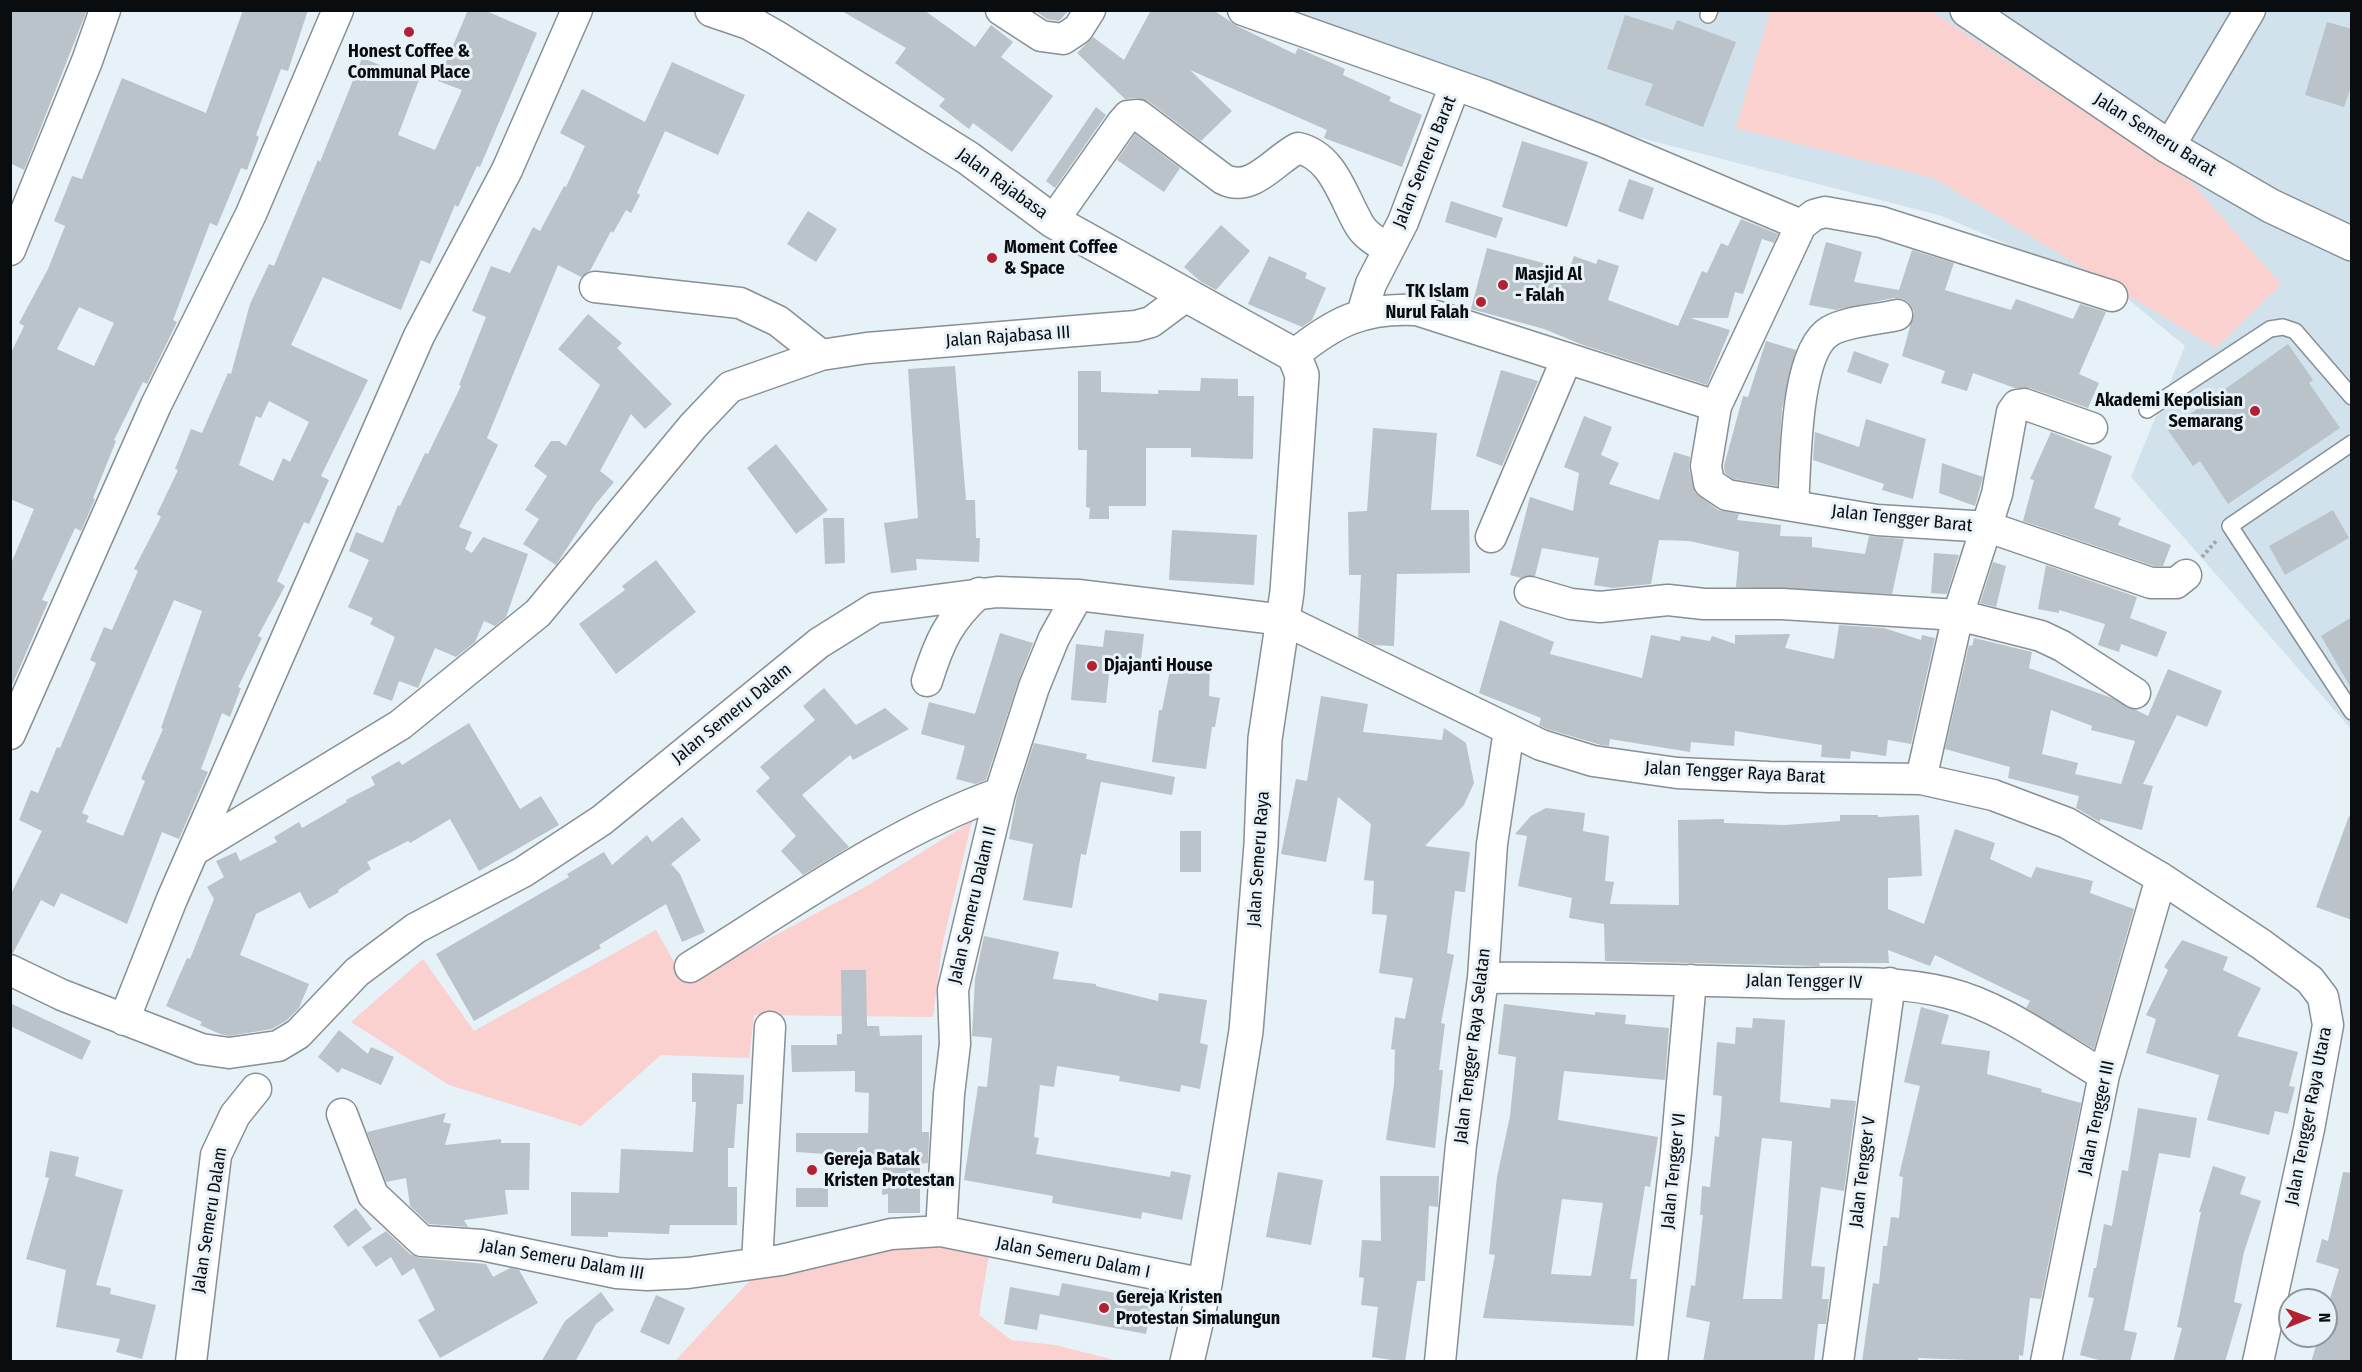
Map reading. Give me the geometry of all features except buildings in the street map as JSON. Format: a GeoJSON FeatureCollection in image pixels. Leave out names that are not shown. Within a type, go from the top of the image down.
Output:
{"type":"FeatureCollection","features":[{"type":"Feature","properties":{"kind":"street"},"geometry":{"type":"LineString","coordinates":[[10,250],[87,61],[105,10]]}},
{"type":"Feature","properties":{"kind":"street"},"geometry":{"type":"LineString","coordinates":[[10,734],[156,405],[251,213],[338,10]]}},
{"type":"Feature","properties":{"kind":"street"},"geometry":{"type":"LineString","coordinates":[[124,1020],[193,851],[419,336],[507,170],[577,10]]}},
{"type":"Feature","properties":{"kind":"street","name":"Jalan Rajabasa"},"geometry":{"type":"LineString","coordinates":[[712,10],[750,23],[968,158],[1053,221],[1294,355]]}},
{"type":"Feature","properties":{"kind":"street"},"geometry":{"type":"LineString","coordinates":[[1001,10],[1041,36],[1063,39],[1078,29],[1090,10]]}},
{"type":"Feature","properties":{"kind":"street","name":"Jalan Semeru Barat"},"geometry":{"type":"LineString","coordinates":[[1243,10],[1455,85],[1403,222],[1371,284],[1362,314]]}},
{"type":"Feature","properties":{"kind":"street","name":"Jalan Semeru Barat"},"geometry":{"type":"LineString","coordinates":[[1967,10],[2169,147],[2271,206],[2352,244]]}},
{"type":"Feature","properties":{"kind":"street"},"geometry":{"type":"LineString","coordinates":[[2169,147],[2250,10]]}},
{"type":"Feature","properties":{"kind":"street"},"geometry":{"type":"LineString","coordinates":[[1455,85],[1600,140],[1801,225],[1814,215],[1825,212],[1881,222],[2112,296]]}},
{"type":"Feature","properties":{"kind":"street"},"geometry":{"type":"LineString","coordinates":[[1053,221],[1122,123],[1128,116],[1138,114],[1222,179],[1234,185],[1247,183],[1298,148],[1311,151],[1326,165],[1361,228],[1388,249]]}},
{"type":"Feature","properties":{"kind":"street","name":"Jalan Tengger Barat"},"geometry":{"type":"LineString","coordinates":[[1801,225],[1716,406],[1706,465],[1709,483],[1727,495],[1877,520],[1988,527],[1975,558],[1959,615],[1921,779]]}},
{"type":"Feature","properties":{"kind":"street"},"geometry":{"type":"LineString","coordinates":[[595,287],[740,303],[778,321],[821,355]]}},
{"type":"Feature","properties":{"kind":"street","name":"Jalan Rajabasa III"},"geometry":{"type":"LineString","coordinates":[[193,851],[399,725],[538,614],[693,426],[730,387],[821,355],[867,348],[1136,327],[1151,322],[1186,296]]}},
{"type":"Feature","properties":{"kind":"street"},"geometry":{"type":"LineString","coordinates":[[1294,355],[1325,330],[1362,314],[1394,309],[1417,310],[1716,406]]}},
{"type":"Feature","properties":{"kind":"street"},"geometry":{"type":"LineString","coordinates":[[1793,506],[1802,384],[1814,349],[1828,332],[1897,315]]}},
{"type":"Feature","properties":{"kind":"street","name":"Jalan Semeru Raya"},"geometry":{"type":"LineString","coordinates":[[1187,1362],[1205,1284],[1246,1031],[1261,845],[1265,739],[1284,620],[1302,375],[1294,355]]}},
{"type":"Feature","properties":{"kind":"street"},"geometry":{"type":"LineString","coordinates":[[1491,537],[1567,358]]}},
{"type":"Feature","properties":{"kind":"street"},"geometry":{"type":"LineString","coordinates":[[2092,428],[2024,404],[2017,405],[2012,412],[1988,527],[2151,583],[2176,583],[2186,576]]}},
{"type":"Feature","properties":{"kind":"street"},"geometry":{"type":"LineString","coordinates":[[1530,592],[1571,604],[1600,607],[1668,600],[1704,604],[1782,604],[1959,615],[2041,636],[2061,646],[2135,693]]}},
{"type":"Feature","properties":{"kind":"street"},"geometry":{"type":"LineString","coordinates":[[927,681],[938,645],[947,629],[957,613],[979,593]]}},
{"type":"Feature","properties":{"kind":"street","name":"Jalan Semeru Dalam"},"geometry":{"type":"LineString","coordinates":[[10,970],[124,1020],[201,1049],[229,1053],[255,1052],[278,1047],[298,1034],[357,972],[417,928],[523,872],[602,820],[819,643],[875,608],[979,593],[1078,595],[1284,620]]}},
{"type":"Feature","properties":{"kind":"street","name":"Jalan Semeru Dalam II"},"geometry":{"type":"LineString","coordinates":[[941,1231],[954,1044],[953,990],[1000,794],[1034,687],[1054,638],[1078,595]]}},
{"type":"Feature","properties":{"kind":"street","name":"Jalan Tengger Raya Barat"},"geometry":{"type":"LineString","coordinates":[[1284,620],[1541,745],[1593,761],[1677,773],[1921,779],[1993,795],[2067,823],[2161,878]]}},
{"type":"Feature","properties":{"kind":"street","name":"Jalan Tengger Raya Selatan"},"geometry":{"type":"LineString","coordinates":[[1440,1362],[1461,1145],[1483,978],[1492,844],[1509,730]]}},
{"type":"Feature","properties":{"kind":"street"},"geometry":{"type":"LineString","coordinates":[[690,967],[849,868],[960,807],[1000,794]]}},
{"type":"Feature","properties":{"kind":"street","name":"Jalan Tengger III"},"geometry":{"type":"LineString","coordinates":[[2046,1362],[2104,1075],[2161,878]]}},
{"type":"Feature","properties":{"kind":"street","name":"Jalan Tengger Raya Utara"},"geometry":{"type":"LineString","coordinates":[[2161,878],[2261,944],[2310,980],[2324,997],[2327,1007],[2328,1025],[2309,1129],[2258,1362]]}},
{"type":"Feature","properties":{"kind":"street","name":"Jalan Tengger IV"},"geometry":{"type":"LineString","coordinates":[[1483,978],[1578,977],[1890,983],[1950,993],[1975,1003],[2021,1025],[2104,1075]]}},
{"type":"Feature","properties":{"kind":"street","name":"Jalan Tengger VI"},"geometry":{"type":"LineString","coordinates":[[1652,1362],[1676,1152],[1691,980]]}},
{"type":"Feature","properties":{"kind":"street","name":"Jalan Tengger V"},"geometry":{"type":"LineString","coordinates":[[1838,1362],[1890,983]]}},
{"type":"Feature","properties":{"kind":"street"},"geometry":{"type":"LineString","coordinates":[[757,1263],[770,1027]]}},
{"type":"Feature","properties":{"kind":"street","name":"Jalan Semeru Dalam"},"geometry":{"type":"LineString","coordinates":[[191,1362],[216,1155],[230,1125],[256,1089]]}},
{"type":"Feature","properties":{"kind":"street","name":"Jalan Semeru Dalam III"},"geometry":{"type":"LineString","coordinates":[[342,1114],[377,1201],[422,1241],[482,1245],[617,1273],[647,1275],[688,1273],[782,1260],[891,1234],[941,1231]]}},
{"type":"Feature","properties":{"kind":"street","name":"Jalan Semeru Dalam I"},"geometry":{"type":"LineString","coordinates":[[941,1231],[1205,1284]]}},
{"type":"Feature","properties":{"kind":"lane"},"geometry":{"type":"LineString","coordinates":[[2147,410],[2270,328],[2283,327],[2295,331],[2352,397]]}},
{"type":"Feature","properties":{"kind":"lane"},"geometry":{"type":"LineString","coordinates":[[2352,443],[2230,526],[2352,712]]}},
{"type":"Feature","properties":{"kind":"path"},"geometry":{"type":"LineString","coordinates":[[2186,576],[2230,526]]}},
{"type":"Feature","properties":{"kind":"shaded area","name":"Akademi Kepolisian Semarang"},"geometry":{"type":"Polygon","coordinates":[[[1281,11],[2351,11],[2351,729],[2131,477],[2185,346],[2122,294],[1942,216],[1602,128],[1281,11]]]}},
{"type":"Feature","properties":{"kind":"shaded area"},"geometry":{"type":"Polygon","coordinates":[[[1770,11],[1931,11],[2190,181],[2281,284],[2216,348],[1934,178],[1736,128],[1770,11]]]}},
{"type":"Feature","properties":{"kind":"shaded area"},"geometry":{"type":"Polygon","coordinates":[[[972,821],[942,946],[933,1017],[754,1015],[749,1058],[661,1055],[581,1126],[449,1085],[351,1022],[423,959],[474,1031],[656,930],[686,983],[867,886],[972,821]]]}},
{"type":"Feature","properties":{"kind":"shaded area"},"geometry":{"type":"Polygon","coordinates":[[[991,1241],[979,1315],[1011,1340],[1055,1345],[1118,1361],[674,1362],[754,1276],[856,1248],[991,1241]]]}},
{"type":"Feature","properties":{"kind":"place","name":"Honest Coffee & Communal Place"},"geometry":{"type":"Point","coordinates":[409,32]}},
{"type":"Feature","properties":{"kind":"place","name":"Moment Coffee & Space"},"geometry":{"type":"Point","coordinates":[992,258]}},
{"type":"Feature","properties":{"kind":"place","name":"Masjid Al - Falah"},"geometry":{"type":"Point","coordinates":[1503,285]}},
{"type":"Feature","properties":{"kind":"place","name":"TK Islam Nurul Falah"},"geometry":{"type":"Point","coordinates":[1481,302]}},
{"type":"Feature","properties":{"kind":"place","name":"Akademi Kepolisian Semarang"},"geometry":{"type":"Point","coordinates":[2255,411]}},
{"type":"Feature","properties":{"kind":"place","name":"Djajanti House"},"geometry":{"type":"Point","coordinates":[1092,666]}},
{"type":"Feature","properties":{"kind":"place","name":"Gereja Batak Kristen Protestan"},"geometry":{"type":"Point","coordinates":[812,1170]}},
{"type":"Feature","properties":{"kind":"place","name":"Gereja Kristen Protestan Simalungun"},"geometry":{"type":"Point","coordinates":[1104,1308]}}]}
